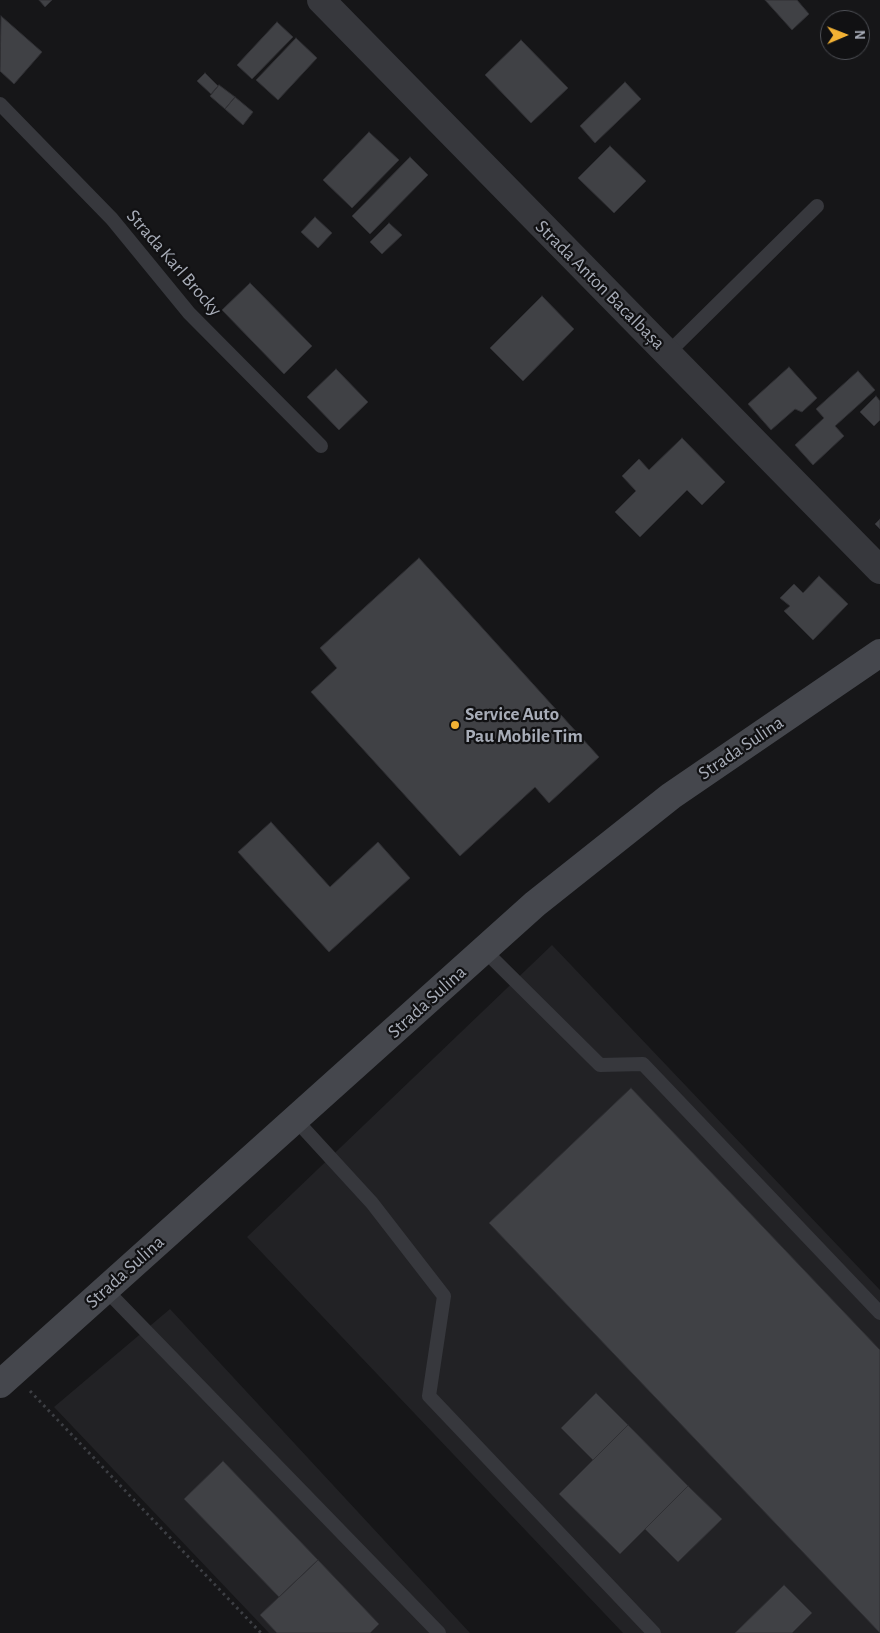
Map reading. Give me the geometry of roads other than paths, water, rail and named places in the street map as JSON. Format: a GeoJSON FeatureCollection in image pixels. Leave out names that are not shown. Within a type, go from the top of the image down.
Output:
{"type":"FeatureCollection","features":[{"type":"Feature","properties":{"kind":"street","name":"Strada Anton Bacalbașa"},"geometry":{"type":"LineString","coordinates":[[321,0],[880,570]]}},
{"type":"Feature","properties":{"kind":"street","name":"Strada Sulina"},"geometry":{"type":"LineString","coordinates":[[7,1378],[535,904],[671,796],[880,653]]}},
{"type":"Feature","properties":{"kind":"lane","name":"Strada Karl Brocky"},"geometry":{"type":"LineString","coordinates":[[0,104],[112,220],[189,313],[321,446]]}},
{"type":"Feature","properties":{"kind":"lane"},"geometry":{"type":"LineString","coordinates":[[668,353],[818,206]]}},
{"type":"Feature","properties":{"kind":"lane"},"geometry":{"type":"LineString","coordinates":[[484,950],[600,1065],[643,1064],[880,1313]]}},
{"type":"Feature","properties":{"kind":"lane"},"geometry":{"type":"LineString","coordinates":[[294,1119],[372,1203],[444,1296],[429,1396],[654,1633]]}},
{"type":"Feature","properties":{"kind":"lane"},"geometry":{"type":"LineString","coordinates":[[106,1290],[439,1633]]}},
{"type":"Feature","properties":{"kind":"place","name":"Service Auto Pau Mobile Tim"},"geometry":{"type":"Point","coordinates":[455,725]}}]}
